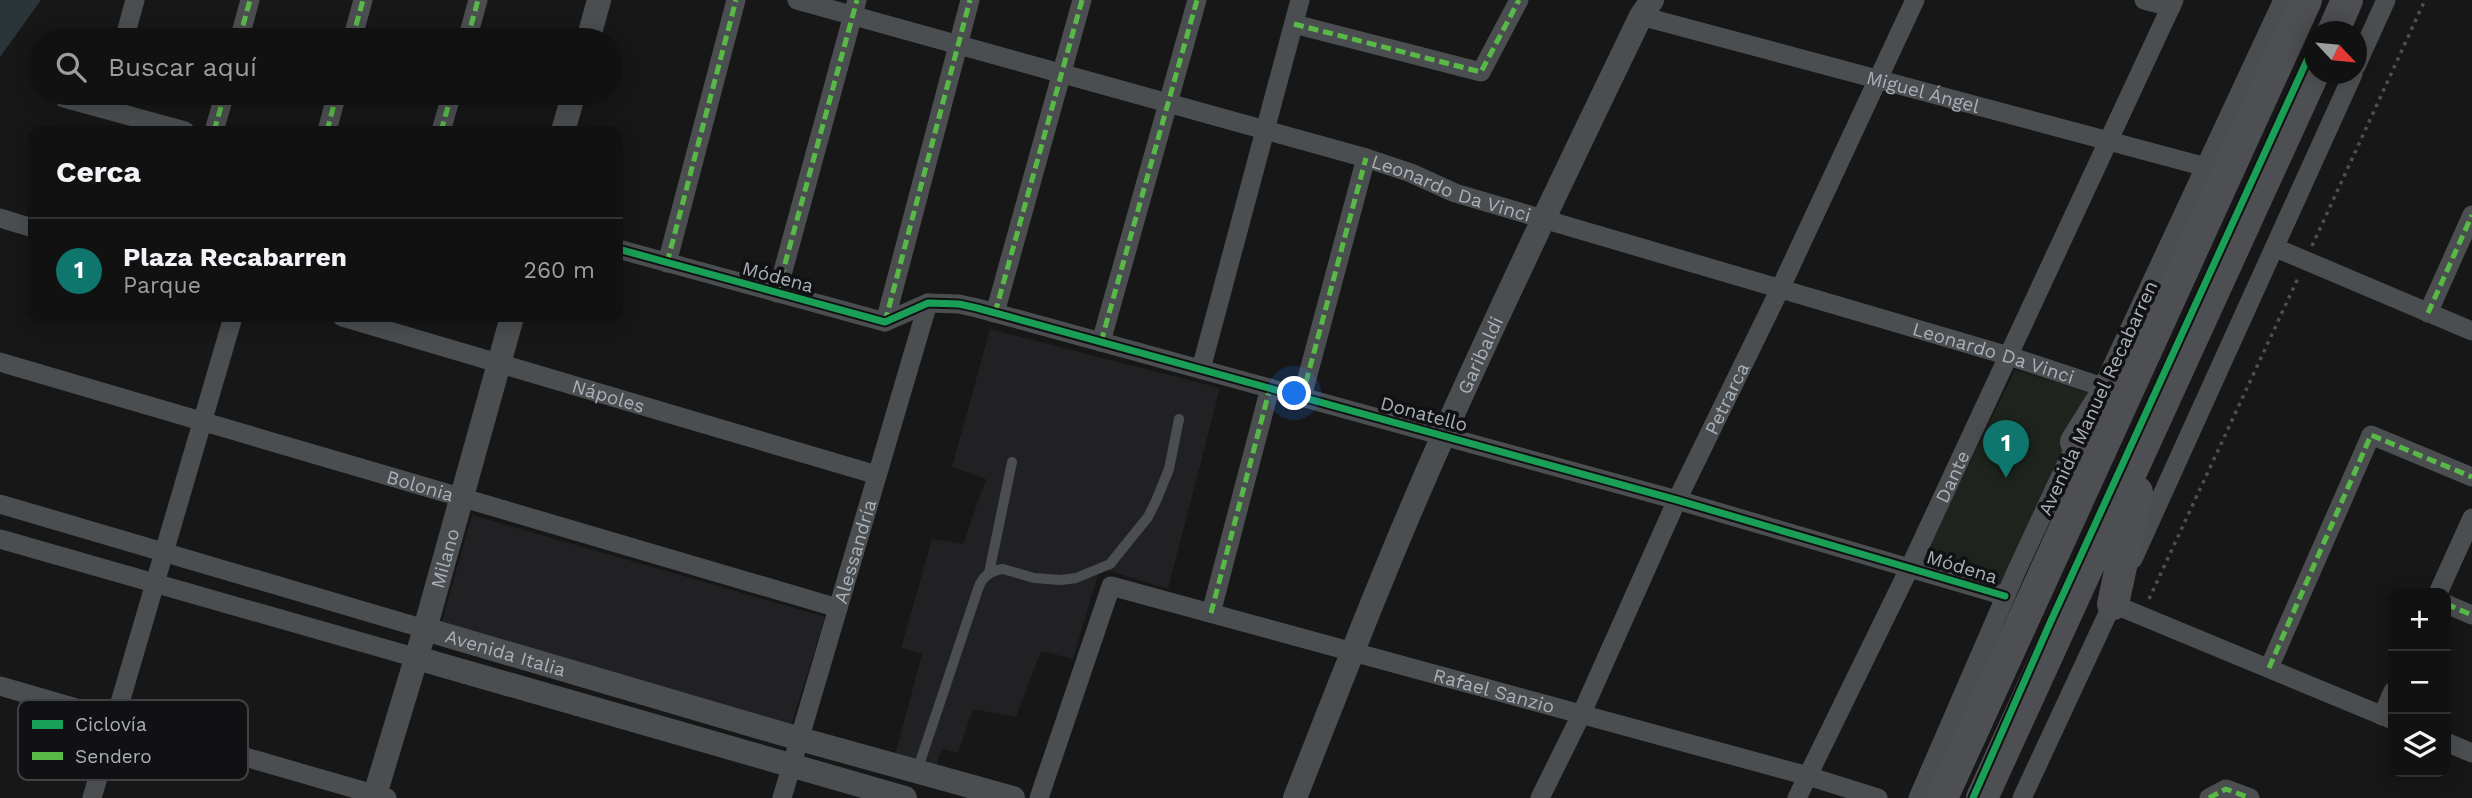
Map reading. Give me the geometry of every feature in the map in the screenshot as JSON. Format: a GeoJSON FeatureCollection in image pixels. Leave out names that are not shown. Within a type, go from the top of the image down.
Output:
{"type":"FeatureCollection","features":[{"type":"Feature","properties":{"kind":"main road","name":"Avenida Manuel Recabarren"},"geometry":{"type":"LineString","coordinates":[[1942,798],[2306,0]]}},
{"type":"Feature","properties":{"kind":"main road"},"geometry":{"type":"LineString","coordinates":[[2338,21],[2347,0]]}},
{"type":"Feature","properties":{"kind":"main road"},"geometry":{"type":"LineString","coordinates":[[1982,798],[2310,84]]}},
{"type":"Feature","properties":{"kind":"main road"},"geometry":{"type":"LineString","coordinates":[[2076,442],[2190,257]]}},
{"type":"Feature","properties":{"kind":"main road"},"geometry":{"type":"LineString","coordinates":[[2113,604],[2149,437]]}},
{"type":"Feature","properties":{"kind":"street"},"geometry":{"type":"LineString","coordinates":[[127,28],[135,0]]}},
{"type":"Feature","properties":{"kind":"street"},"geometry":{"type":"LineString","coordinates":[[242,28],[250,0]]}},
{"type":"Feature","properties":{"kind":"street"},"geometry":{"type":"LineString","coordinates":[[355,28],[363,0]]}},
{"type":"Feature","properties":{"kind":"street"},"geometry":{"type":"LineString","coordinates":[[470,28],[478,0]]}},
{"type":"Feature","properties":{"kind":"street"},"geometry":{"type":"LineString","coordinates":[[591,28],[599,0]]}},
{"type":"Feature","properties":{"kind":"street"},"geometry":{"type":"LineString","coordinates":[[667,262],[736,0]]}},
{"type":"Feature","properties":{"kind":"street","name":"Leonardo Da Vinci"},"geometry":{"type":"LineString","coordinates":[[797,0],[855,8],[958,45],[1366,158],[1411,173],[1455,193],[2009,356],[2103,387]]}},
{"type":"Feature","properties":{"kind":"street"},"geometry":{"type":"LineString","coordinates":[[885,322],[970,0]]}},
{"type":"Feature","properties":{"kind":"street"},"geometry":{"type":"LineString","coordinates":[[995,313],[1082,0]]}},
{"type":"Feature","properties":{"kind":"street"},"geometry":{"type":"LineString","coordinates":[[1101,342],[1197,0]]}},
{"type":"Feature","properties":{"kind":"street"},"geometry":{"type":"LineString","coordinates":[[1201,369],[1300,0]]}},
{"type":"Feature","properties":{"kind":"street"},"geometry":{"type":"LineString","coordinates":[[1294,24],[1481,72],[1518,0]]}},
{"type":"Feature","properties":{"kind":"street","name":"Petrarca"},"geometry":{"type":"LineString","coordinates":[[1540,798],[1581,715],[1677,500],[1780,289],[1915,0]]}},
{"type":"Feature","properties":{"kind":"street"},"geometry":{"type":"LineString","coordinates":[[2144,0],[2172,4]]}},
{"type":"Feature","properties":{"kind":"street","name":"Avenida Manuel Recabarren"},"geometry":{"type":"LineString","coordinates":[[1918,798],[2005,596],[2283,0]]}},
{"type":"Feature","properties":{"kind":"street"},"geometry":{"type":"LineString","coordinates":[[2367,43],[2386,0]]}},
{"type":"Feature","properties":{"kind":"street","name":"Dante"},"geometry":{"type":"LineString","coordinates":[[1797,798],[1910,567],[2172,4]]}},
{"type":"Feature","properties":{"kind":"street"},"geometry":{"type":"LineString","coordinates":[[777,293],[855,8]]}},
{"type":"Feature","properties":{"kind":"street","name":"Miguel Ángel"},"geometry":{"type":"LineString","coordinates":[[1646,8],[1878,78],[2206,167]]}},
{"type":"Feature","properties":{"kind":"street","name":"Garibaldi"},"geometry":{"type":"LineString","coordinates":[[1295,798],[1443,435],[1543,219],[1646,8]]}},
{"type":"Feature","properties":{"kind":"street"},"geometry":{"type":"LineString","coordinates":[[2022,798],[2276,248],[2349,84]]}},
{"type":"Feature","properties":{"kind":"street"},"geometry":{"type":"LineString","coordinates":[[118,105],[173,126]]}},
{"type":"Feature","properties":{"kind":"street"},"geometry":{"type":"LineString","coordinates":[[215,126],[222,105]]}},
{"type":"Feature","properties":{"kind":"street"},"geometry":{"type":"LineString","coordinates":[[328,126],[334,105]]}},
{"type":"Feature","properties":{"kind":"street"},"geometry":{"type":"LineString","coordinates":[[442,126],[449,105]]}},
{"type":"Feature","properties":{"kind":"street"},"geometry":{"type":"LineString","coordinates":[[564,126],[571,105]]}},
{"type":"Feature","properties":{"kind":"street"},"geometry":{"type":"LineString","coordinates":[[1302,397],[1366,158]]}},
{"type":"Feature","properties":{"kind":"street"},"geometry":{"type":"LineString","coordinates":[[2428,313],[2472,215]]}},
{"type":"Feature","properties":{"kind":"street"},"geometry":{"type":"LineString","coordinates":[[0,218],[28,226]]}},
{"type":"Feature","properties":{"kind":"street"},"geometry":{"type":"LineString","coordinates":[[2276,248],[2472,331]]}},
{"type":"Feature","properties":{"kind":"street","name":"Módena"},"geometry":{"type":"LineString","coordinates":[[623,250],[885,322]]}},
{"type":"Feature","properties":{"kind":"street"},"geometry":{"type":"LineString","coordinates":[[885,322],[928,303]]}},
{"type":"Feature","properties":{"kind":"street","name":"Donatello"},"geometry":{"type":"LineString","coordinates":[[928,303],[959,304],[995,313],[1443,435],[1910,567]]}},
{"type":"Feature","properties":{"kind":"street","name":"Alessandría"},"geometry":{"type":"LineString","coordinates":[[782,798],[928,303]]}},
{"type":"Feature","properties":{"kind":"street"},"geometry":{"type":"LineString","coordinates":[[121,700],[231,322]]}},
{"type":"Feature","properties":{"kind":"street","name":"Nápoles"},"geometry":{"type":"LineString","coordinates":[[360,322],[877,475]]}},
{"type":"Feature","properties":{"kind":"street","name":"Milano"},"geometry":{"type":"LineString","coordinates":[[379,797],[511,322]]}},
{"type":"Feature","properties":{"kind":"street","name":"Bolonia"},"geometry":{"type":"LineString","coordinates":[[0,362],[838,608]]}},
{"type":"Feature","properties":{"kind":"street"},"geometry":{"type":"LineString","coordinates":[[1212,613],[1270,388]]}},
{"type":"Feature","properties":{"kind":"street"},"geometry":{"type":"LineString","coordinates":[[2269,668],[2371,435],[2472,477]]}},
{"type":"Feature","properties":{"kind":"street","name":"Avenida Italia"},"geometry":{"type":"LineString","coordinates":[[0,504],[800,739],[1013,798]]}},
{"type":"Feature","properties":{"kind":"street"},"geometry":{"type":"LineString","coordinates":[[2440,588],[2472,518]]}},
{"type":"Feature","properties":{"kind":"street","name":"Avenida Italia"},"geometry":{"type":"LineString","coordinates":[[0,539],[905,798]]}},
{"type":"Feature","properties":{"kind":"street","name":"Módena"},"geometry":{"type":"LineString","coordinates":[[1910,567],[2005,596]]}},
{"type":"Feature","properties":{"kind":"street","name":"Rafael Sanzio"},"geometry":{"type":"LineString","coordinates":[[1039,798],[1111,586],[1808,776],[1878,798]]}},
{"type":"Feature","properties":{"kind":"street"},"geometry":{"type":"LineString","coordinates":[[2113,604],[2388,718]]}},
{"type":"Feature","properties":{"kind":"street"},"geometry":{"type":"LineString","coordinates":[[2451,606],[2472,615]]}},
{"type":"Feature","properties":{"kind":"street"},"geometry":{"type":"LineString","coordinates":[[0,686],[49,700]]}},
{"type":"Feature","properties":{"kind":"street"},"geometry":{"type":"LineString","coordinates":[[2451,744],[2472,753]]}},
{"type":"Feature","properties":{"kind":"street"},"geometry":{"type":"LineString","coordinates":[[248,758],[379,797]]}},
{"type":"Feature","properties":{"kind":"street"},"geometry":{"type":"LineString","coordinates":[[92,798],[97,780]]}},
{"type":"Feature","properties":{"kind":"street"},"geometry":{"type":"LineString","coordinates":[[2209,798],[2226,789],[2250,798]]}},
{"type":"Feature","properties":{"kind":"lane"},"geometry":{"type":"LineString","coordinates":[[917,771],[984,578],[989,573],[1003,569],[1034,578],[1061,580],[1076,578],[1110,564],[1148,517],[1156,501],[1169,469],[1179,419]]}},
{"type":"Feature","properties":{"kind":"lane"},"geometry":{"type":"LineString","coordinates":[[989,573],[1013,462]]}},
{"type":"Feature","properties":{"kind":"path"},"geometry":{"type":"LineString","coordinates":[[2141,615],[2425,0]]}},
{"type":"Feature","properties":{"kind":"shaded area"},"geometry":{"type":"Polygon","coordinates":[[[0,0],[41,0],[0,57],[0,0]]]}},
{"type":"Feature","properties":{"kind":"shaded area"},"geometry":{"type":"Polygon","coordinates":[[[990,329],[1220,388],[1168,589],[1100,568],[1073,659],[1041,651],[1016,717],[973,709],[958,753],[942,749],[936,766],[895,755],[922,654],[901,648],[932,539],[963,544],[986,479],[952,467],[990,329]]]}},
{"type":"Feature","properties":{"kind":"shaded area"},"geometry":{"type":"Polygon","coordinates":[[[2015,370],[2088,392],[2001,585],[1921,563],[2015,370]]]}},
{"type":"Feature","properties":{"kind":"shaded area"},"geometry":{"type":"Polygon","coordinates":[[[472,515],[825,617],[791,726],[441,625],[472,515]]]}},
{"type":"Feature","properties":{"kind":"marked path"},"geometry":{"type":"LineString","coordinates":[[242,28],[250,0]]}},
{"type":"Feature","properties":{"kind":"marked path"},"geometry":{"type":"LineString","coordinates":[[355,28],[363,0]]}},
{"type":"Feature","properties":{"kind":"marked path"},"geometry":{"type":"LineString","coordinates":[[470,28],[478,0]]}},
{"type":"Feature","properties":{"kind":"marked path"},"geometry":{"type":"LineString","coordinates":[[667,263],[736,0]]}},
{"type":"Feature","properties":{"kind":"marked path"},"geometry":{"type":"LineString","coordinates":[[777,293],[857,0]]}},
{"type":"Feature","properties":{"kind":"marked path"},"geometry":{"type":"LineString","coordinates":[[885,322],[970,0]]}},
{"type":"Feature","properties":{"kind":"marked path"},"geometry":{"type":"LineString","coordinates":[[995,313],[1082,0]]}},
{"type":"Feature","properties":{"kind":"marked path"},"geometry":{"type":"LineString","coordinates":[[1101,342],[1197,0]]}},
{"type":"Feature","properties":{"kind":"marked path"},"geometry":{"type":"LineString","coordinates":[[1294,24],[1481,72],[1519,0]]}},
{"type":"Feature","properties":{"kind":"marked path"},"geometry":{"type":"LineString","coordinates":[[215,126],[222,105]]}},
{"type":"Feature","properties":{"kind":"marked path"},"geometry":{"type":"LineString","coordinates":[[328,126],[334,105]]}},
{"type":"Feature","properties":{"kind":"marked path"},"geometry":{"type":"LineString","coordinates":[[442,126],[449,105]]}},
{"type":"Feature","properties":{"kind":"marked path"},"geometry":{"type":"LineString","coordinates":[[1302,397],[1366,158]]}},
{"type":"Feature","properties":{"kind":"marked path"},"geometry":{"type":"LineString","coordinates":[[2428,313],[2472,215]]}},
{"type":"Feature","properties":{"kind":"marked path"},"geometry":{"type":"LineString","coordinates":[[1211,613],[1270,388]]}},
{"type":"Feature","properties":{"kind":"marked path"},"geometry":{"type":"LineString","coordinates":[[2269,668],[2371,435],[2472,477]]}},
{"type":"Feature","properties":{"kind":"marked path"},"geometry":{"type":"LineString","coordinates":[[2451,606],[2472,615]]}},
{"type":"Feature","properties":{"kind":"marked path"},"geometry":{"type":"LineString","coordinates":[[2209,798],[2226,789],[2250,798]]}},
{"type":"Feature","properties":{"kind":"cycle path"},"geometry":{"type":"LineString","coordinates":[[1973,798],[2304,67]]}},
{"type":"Feature","properties":{"kind":"cycle path"},"geometry":{"type":"LineString","coordinates":[[623,250],[885,322],[928,303],[959,304],[977,308],[1677,500],[2005,596]]}},
{"type":"Feature","properties":{"kind":"place","name":"Plaza Recabarren"},"geometry":{"type":"Point","coordinates":[2006,478]}}]}
